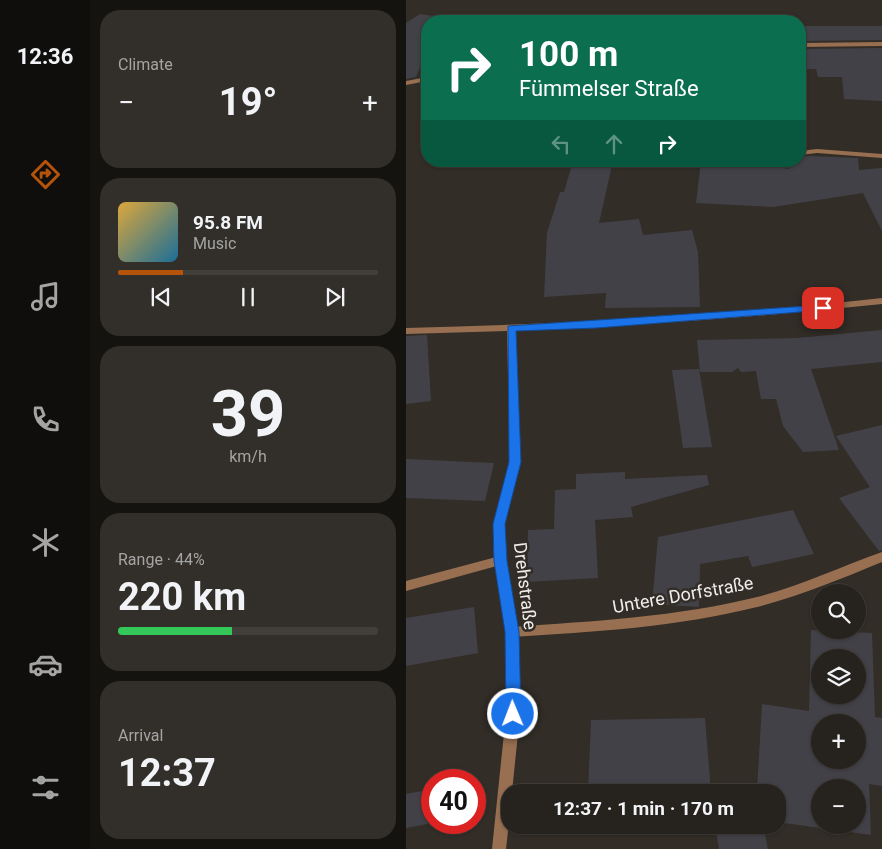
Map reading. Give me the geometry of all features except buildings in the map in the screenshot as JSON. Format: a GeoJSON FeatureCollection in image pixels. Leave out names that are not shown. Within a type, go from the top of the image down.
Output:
{"type":"FeatureCollection","features":[{"type":"Feature","properties":{"kind":"street"},"geometry":{"type":"LineString","coordinates":[[806,45],[882,44]]}},
{"type":"Feature","properties":{"kind":"street"},"geometry":{"type":"LineString","coordinates":[[406,83],[421,80]]}},
{"type":"Feature","properties":{"kind":"street"},"geometry":{"type":"LineString","coordinates":[[806,152],[882,156]]}},
{"type":"Feature","properties":{"kind":"street"},"geometry":{"type":"LineString","coordinates":[[406,331],[511,328],[712,317],[882,301]]}},
{"type":"Feature","properties":{"kind":"street","name":"Drehstraße"},"geometry":{"type":"LineString","coordinates":[[499,849],[513,714],[512,632],[500,561],[499,524],[515,462],[511,328]]}},
{"type":"Feature","properties":{"kind":"street","name":"Untere Dorfstraße"},"geometry":{"type":"LineString","coordinates":[[512,632],[620,625],[739,606],[823,582],[882,557]]}},
{"type":"Feature","properties":{"kind":"street"},"geometry":{"type":"LineString","coordinates":[[406,586],[500,561]]}},
{"type":"Feature","properties":{"kind":"route"},"geometry":{"type":"LineString","coordinates":[[513,714],[512,632],[500,561],[499,524],[515,462],[511,328],[596,325],[823,308]]}}]}
